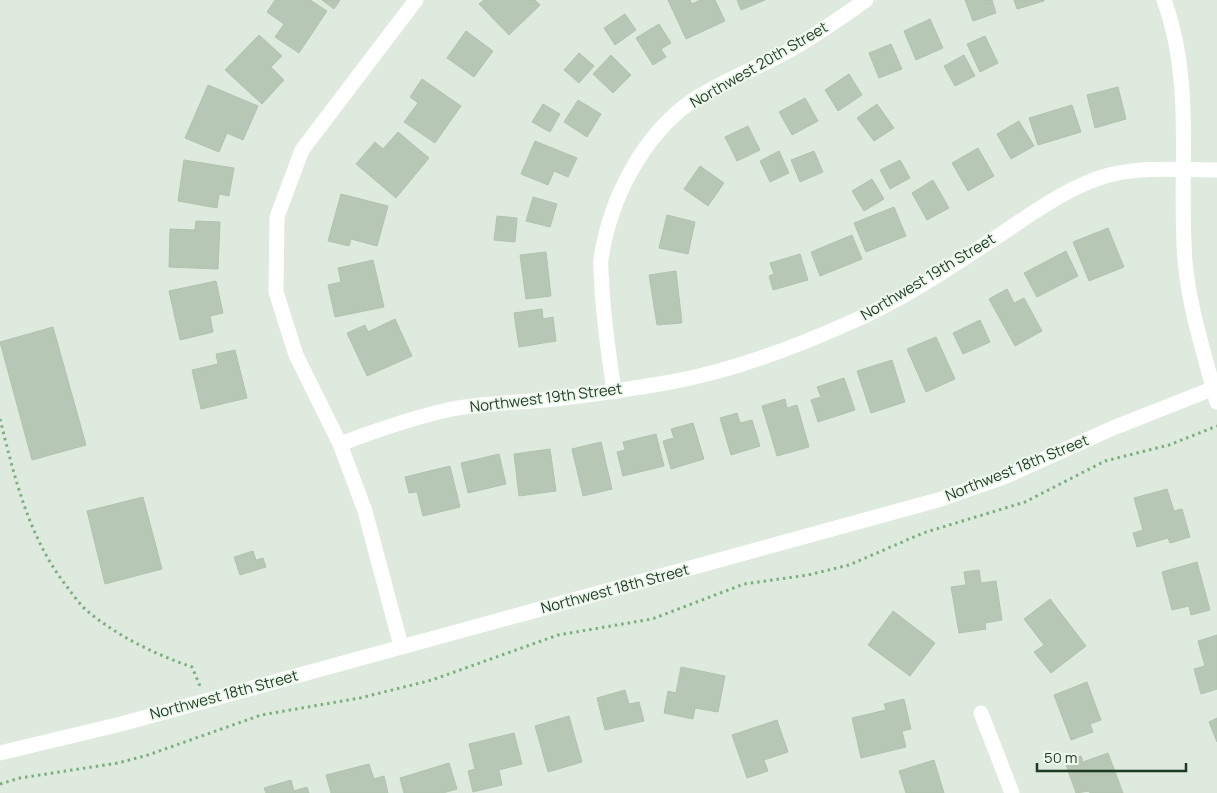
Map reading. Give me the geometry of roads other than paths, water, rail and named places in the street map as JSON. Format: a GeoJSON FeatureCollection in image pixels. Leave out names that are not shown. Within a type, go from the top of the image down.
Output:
{"type":"FeatureCollection","features":[{"type":"Feature","properties":{"kind":"street"},"geometry":{"type":"LineString","coordinates":[[402,646],[365,511],[340,444],[296,355],[276,292],[276,217],[302,150],[416,0]]}},
{"type":"Feature","properties":{"kind":"street","name":"Northwest 20th Street"},"geometry":{"type":"LineString","coordinates":[[614,391],[607,345],[601,260],[610,221],[620,194],[649,144],[692,101],[743,72],[786,52],[826,28],[866,0]]}},
{"type":"Feature","properties":{"kind":"street"},"geometry":{"type":"LineString","coordinates":[[1164,0],[1179,57],[1185,114],[1183,226],[1190,296],[1216,392]]}},
{"type":"Feature","properties":{"kind":"street","name":"Northwest 19th Street"},"geometry":{"type":"LineString","coordinates":[[340,444],[398,423],[451,409],[614,391],[674,381],[753,360],[851,323],[955,264],[1038,209],[1085,183],[1111,175],[1184,170],[1217,170]]}},
{"type":"Feature","properties":{"kind":"street","name":"Northwest 18th Street"},"geometry":{"type":"LineString","coordinates":[[0,753],[206,700],[938,500],[1004,477],[1122,425],[1216,392]]}},
{"type":"Feature","properties":{"kind":"street"},"geometry":{"type":"LineString","coordinates":[[981,713],[1012,793]]}}]}
